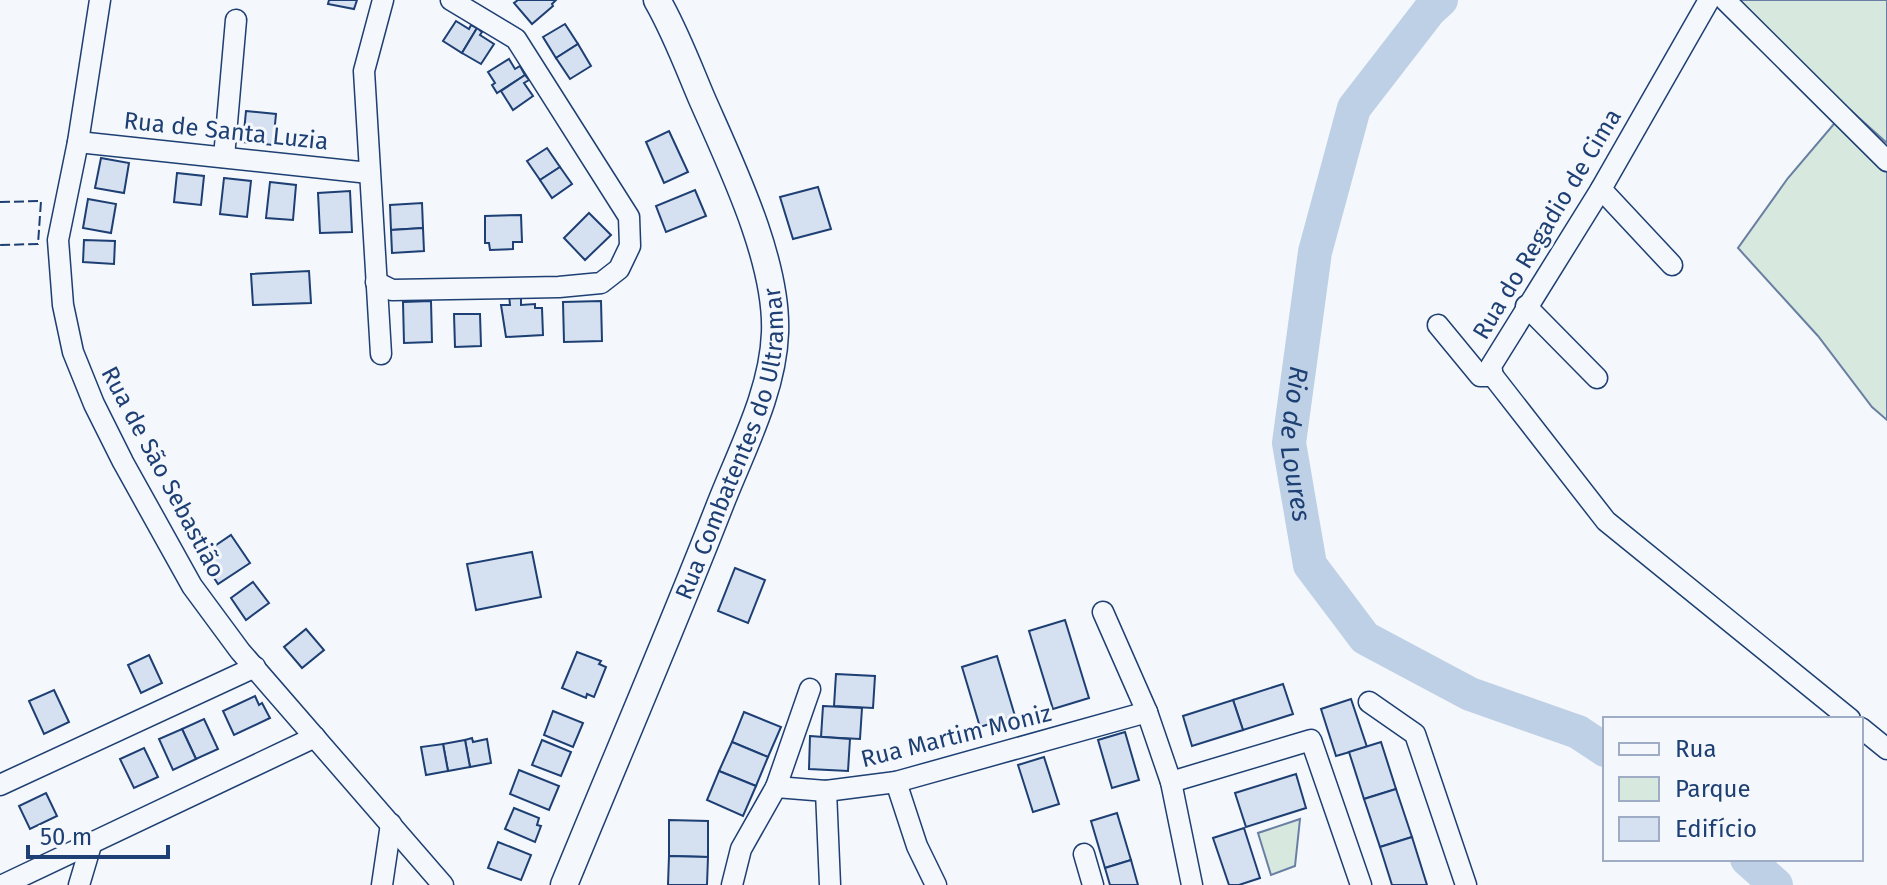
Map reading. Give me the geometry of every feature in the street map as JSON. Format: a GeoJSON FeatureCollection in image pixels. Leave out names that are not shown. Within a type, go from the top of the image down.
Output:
{"type":"FeatureCollection","features":[{"type":"Feature","properties":{"kind":"main road","name":"Rua Combatentes do Ultramar"},"geometry":{"type":"LineString","coordinates":[[564,885],[684,599],[762,397],[773,353],[772,285],[762,249],[729,159],[657,0]]}},
{"type":"Feature","properties":{"kind":"street","name":"Rua de São Sebastião"},"geometry":{"type":"LineString","coordinates":[[100,0],[78,142],[58,240],[63,305],[73,352],[117,450],[192,586],[255,667],[443,885]]}},
{"type":"Feature","properties":{"kind":"street"},"geometry":{"type":"LineString","coordinates":[[381,354],[364,71],[383,0]]}},
{"type":"Feature","properties":{"kind":"street"},"geometry":{"type":"LineString","coordinates":[[376,282],[392,290],[559,287],[601,283],[619,269],[630,246],[629,217],[516,39],[451,0]]}},
{"type":"Feature","properties":{"kind":"street","name":"Rua do Regadio de Cima"},"geometry":{"type":"LineString","coordinates":[[1709,0],[1601,189],[1491,366],[1493,376],[1606,521],[1848,717]]}},
{"type":"Feature","properties":{"kind":"street"},"geometry":{"type":"LineString","coordinates":[[1725,0],[1887,161]]}},
{"type":"Feature","properties":{"kind":"street"},"geometry":{"type":"LineString","coordinates":[[224,157],[236,20]]}},
{"type":"Feature","properties":{"kind":"street","name":"Rua de Santa Luzia"},"geometry":{"type":"LineString","coordinates":[[78,142],[369,173]]}},
{"type":"Feature","properties":{"kind":"street"},"geometry":{"type":"LineString","coordinates":[[1601,189],[1672,265]]}},
{"type":"Feature","properties":{"kind":"street"},"geometry":{"type":"LineString","coordinates":[[1526,306],[1597,378]]}},
{"type":"Feature","properties":{"kind":"street"},"geometry":{"type":"LineString","coordinates":[[1438,325],[1480,376],[1493,376]]}},
{"type":"Feature","properties":{"kind":"street"},"geometry":{"type":"LineString","coordinates":[[1103,612],[1147,712],[1171,782],[1192,885]]}},
{"type":"Feature","properties":{"kind":"street"},"geometry":{"type":"LineString","coordinates":[[0,785],[255,667]]}},
{"type":"Feature","properties":{"kind":"street"},"geometry":{"type":"LineString","coordinates":[[732,885],[741,849],[776,787],[810,689]]}},
{"type":"Feature","properties":{"kind":"street"},"geometry":{"type":"LineString","coordinates":[[1369,702],[1415,734],[1466,885]]}},
{"type":"Feature","properties":{"kind":"street","name":"Rua Martim Moniz"},"geometry":{"type":"LineString","coordinates":[[776,787],[826,791],[896,782],[1147,712]]}},
{"type":"Feature","properties":{"kind":"street"},"geometry":{"type":"LineString","coordinates":[[1863,730],[1887,749]]}},
{"type":"Feature","properties":{"kind":"street"},"geometry":{"type":"LineString","coordinates":[[3,885],[315,737]]}},
{"type":"Feature","properties":{"kind":"street"},"geometry":{"type":"LineString","coordinates":[[1171,782],[1311,740],[1361,885]]}},
{"type":"Feature","properties":{"kind":"street"},"geometry":{"type":"LineString","coordinates":[[896,782],[917,846],[936,885]]}},
{"type":"Feature","properties":{"kind":"street"},"geometry":{"type":"LineString","coordinates":[[826,791],[830,885]]}},
{"type":"Feature","properties":{"kind":"street"},"geometry":{"type":"LineString","coordinates":[[382,885],[391,824]]}},
{"type":"Feature","properties":{"kind":"street"},"geometry":{"type":"LineString","coordinates":[[79,885],[91,845]]}},
{"type":"Feature","properties":{"kind":"street"},"geometry":{"type":"LineString","coordinates":[[1084,854],[1093,885]]}},
{"type":"Feature","properties":{"kind":"green space"},"geometry":{"type":"Polygon","coordinates":[[[1737,0],[1887,0],[1887,143],[1798,63],[1737,0]]]}},
{"type":"Feature","properties":{"kind":"green space"},"geometry":{"type":"Polygon","coordinates":[[[1839,118],[1887,168],[1887,420],[1872,407],[1818,336],[1738,248],[1788,178],[1839,118]]]}},
{"type":"Feature","properties":{"kind":"green space"},"geometry":{"type":"Polygon","coordinates":[[[1300,819],[1295,866],[1271,875],[1258,833],[1300,819]]]}},
{"type":"Feature","properties":{"kind":"building"},"geometry":{"type":"Polygon","coordinates":[[[329,0],[357,0],[354,9],[328,4],[329,0]]]}},
{"type":"Feature","properties":{"kind":"building"},"geometry":{"type":"Polygon","coordinates":[[[518,0],[556,0],[532,24],[514,3],[518,0]]]}},
{"type":"Feature","properties":{"kind":"building"},"geometry":{"type":"Polygon","coordinates":[[[456,21],[469,29],[471,25],[477,28],[462,53],[443,41],[456,21]]]}},
{"type":"Feature","properties":{"kind":"building"},"geometry":{"type":"Polygon","coordinates":[[[565,24],[578,44],[556,58],[543,37],[565,24]]]}},
{"type":"Feature","properties":{"kind":"building"},"geometry":{"type":"Polygon","coordinates":[[[477,28],[482,32],[480,35],[494,44],[481,64],[462,53],[477,28]]]}},
{"type":"Feature","properties":{"kind":"building"},"geometry":{"type":"Polygon","coordinates":[[[578,44],[591,66],[570,79],[556,58],[578,44]]]}},
{"type":"Feature","properties":{"kind":"building"},"geometry":{"type":"Polygon","coordinates":[[[509,59],[515,69],[520,66],[525,75],[497,93],[488,72],[509,59]]]}},
{"type":"Feature","properties":{"kind":"building"},"geometry":{"type":"Polygon","coordinates":[[[525,75],[529,80],[524,83],[533,96],[513,110],[501,91],[525,75]]]}},
{"type":"Feature","properties":{"kind":"building"},"geometry":{"type":"Polygon","coordinates":[[[246,111],[276,114],[273,145],[243,142],[246,111]]]}},
{"type":"Feature","properties":{"kind":"building"},"geometry":{"type":"Polygon","coordinates":[[[669,131],[688,172],[664,183],[646,142],[669,131]]]}},
{"type":"Feature","properties":{"kind":"building"},"geometry":{"type":"Polygon","coordinates":[[[547,148],[560,167],[540,180],[527,161],[547,148]]]}},
{"type":"Feature","properties":{"kind":"building"},"geometry":{"type":"Polygon","coordinates":[[[101,158],[129,163],[124,193],[95,188],[101,158]]]}},
{"type":"Feature","properties":{"kind":"building"},"geometry":{"type":"Polygon","coordinates":[[[560,167],[572,184],[552,198],[540,180],[560,167]]]}},
{"type":"Feature","properties":{"kind":"building"},"geometry":{"type":"Polygon","coordinates":[[[177,173],[204,176],[201,205],[174,202],[177,173]]]}},
{"type":"Feature","properties":{"kind":"building"},"geometry":{"type":"Polygon","coordinates":[[[224,178],[251,181],[247,217],[220,214],[224,178]]]}},
{"type":"Feature","properties":{"kind":"building"},"geometry":{"type":"Polygon","coordinates":[[[270,182],[296,185],[293,220],[266,218],[270,182]]]}},
{"type":"Feature","properties":{"kind":"building"},"geometry":{"type":"Polygon","coordinates":[[[818,187],[831,229],[793,239],[780,197],[818,187]]]}},
{"type":"Feature","properties":{"kind":"building"},"geometry":{"type":"Polygon","coordinates":[[[695,190],[706,216],[666,232],[656,206],[695,190]]]}},
{"type":"Feature","properties":{"kind":"building"},"geometry":{"type":"Polygon","coordinates":[[[350,191],[352,232],[320,233],[318,193],[350,191]]]}},
{"type":"Feature","properties":{"kind":"building"},"geometry":{"type":"Polygon","coordinates":[[[88,199],[116,204],[111,233],[83,228],[88,199]]]}},
{"type":"Feature","properties":{"kind":"building"},"geometry":{"type":"Polygon","coordinates":[[[422,203],[423,228],[391,230],[390,205],[422,203]]]}},
{"type":"Feature","properties":{"kind":"building"},"geometry":{"type":"Polygon","coordinates":[[[589,213],[611,235],[585,260],[564,238],[589,213]]]}},
{"type":"Feature","properties":{"kind":"building"},"geometry":{"type":"Polygon","coordinates":[[[521,215],[522,242],[513,242],[513,249],[490,250],[489,243],[485,243],[485,216],[521,215]]]}},
{"type":"Feature","properties":{"kind":"building"},"geometry":{"type":"Polygon","coordinates":[[[423,228],[424,251],[392,253],[391,230],[423,228]]]}},
{"type":"Feature","properties":{"kind":"building"},"geometry":{"type":"Polygon","coordinates":[[[84,240],[115,241],[114,264],[83,262],[84,240]]]}},
{"type":"Feature","properties":{"kind":"building"},"geometry":{"type":"Polygon","coordinates":[[[309,271],[311,303],[253,305],[251,274],[309,271]]]}},
{"type":"Feature","properties":{"kind":"building"},"geometry":{"type":"Polygon","coordinates":[[[509,295],[521,295],[521,305],[535,304],[535,308],[542,308],[543,335],[506,337],[501,305],[510,305],[509,295]]]}},
{"type":"Feature","properties":{"kind":"building"},"geometry":{"type":"Polygon","coordinates":[[[431,301],[432,342],[404,343],[403,302],[431,301]]]}},
{"type":"Feature","properties":{"kind":"building"},"geometry":{"type":"Polygon","coordinates":[[[601,301],[602,341],[564,342],[563,302],[601,301]]]}},
{"type":"Feature","properties":{"kind":"building"},"geometry":{"type":"Polygon","coordinates":[[[454,314],[480,314],[481,346],[455,347],[454,314]]]}},
{"type":"Feature","properties":{"kind":"building"},"geometry":{"type":"Polygon","coordinates":[[[231,535],[250,563],[218,584],[200,556],[231,535]]]}},
{"type":"Feature","properties":{"kind":"building"},"geometry":{"type":"Polygon","coordinates":[[[532,552],[541,597],[476,610],[467,564],[532,552]]]}},
{"type":"Feature","properties":{"kind":"building"},"geometry":{"type":"Polygon","coordinates":[[[735,568],[765,580],[748,623],[718,611],[735,568]]]}},
{"type":"Feature","properties":{"kind":"building"},"geometry":{"type":"Polygon","coordinates":[[[253,582],[269,603],[246,620],[231,598],[253,582]]]}},
{"type":"Feature","properties":{"kind":"building"},"geometry":{"type":"Polygon","coordinates":[[[1065,620],[1089,698],[1053,709],[1029,631],[1065,620]]]}},
{"type":"Feature","properties":{"kind":"building"},"geometry":{"type":"Polygon","coordinates":[[[306,629],[324,650],[302,668],[284,647],[306,629]]]}},
{"type":"Feature","properties":{"kind":"building"},"geometry":{"type":"Polygon","coordinates":[[[577,652],[601,661],[599,664],[606,667],[594,697],[587,694],[586,698],[562,688],[577,652]]]}},
{"type":"Feature","properties":{"kind":"building"},"geometry":{"type":"Polygon","coordinates":[[[149,655],[162,683],[141,693],[128,665],[149,655]]]}},
{"type":"Feature","properties":{"kind":"building"},"geometry":{"type":"Polygon","coordinates":[[[997,656],[1015,716],[980,727],[962,667],[997,656]]]}},
{"type":"Feature","properties":{"kind":"building"},"geometry":{"type":"Polygon","coordinates":[[[836,674],[875,676],[873,708],[834,706],[836,674]]]}},
{"type":"Feature","properties":{"kind":"building"},"geometry":{"type":"Polygon","coordinates":[[[1283,684],[1293,714],[1243,730],[1233,700],[1283,684]]]}},
{"type":"Feature","properties":{"kind":"building"},"geometry":{"type":"Polygon","coordinates":[[[54,690],[69,722],[44,734],[29,701],[54,690]]]}},
{"type":"Feature","properties":{"kind":"building"},"geometry":{"type":"Polygon","coordinates":[[[255,696],[270,718],[234,735],[223,711],[255,696]]]}},
{"type":"Feature","properties":{"kind":"building"},"geometry":{"type":"Polygon","coordinates":[[[1351,699],[1367,747],[1336,756],[1321,709],[1351,699]]]}},
{"type":"Feature","properties":{"kind":"building"},"geometry":{"type":"Polygon","coordinates":[[[1233,700],[1243,730],[1192,746],[1183,716],[1233,700]]]}},
{"type":"Feature","properties":{"kind":"building"},"geometry":{"type":"Polygon","coordinates":[[[823,706],[862,708],[860,739],[821,737],[823,706]]]}},
{"type":"Feature","properties":{"kind":"building"},"geometry":{"type":"Polygon","coordinates":[[[553,711],[583,723],[573,747],[544,735],[553,711]]]}},
{"type":"Feature","properties":{"kind":"building"},"geometry":{"type":"Polygon","coordinates":[[[744,712],[781,727],[768,757],[732,742],[744,712]]]}},
{"type":"Feature","properties":{"kind":"building"},"geometry":{"type":"Polygon","coordinates":[[[204,719],[218,749],[196,759],[182,729],[204,719]]]}},
{"type":"Feature","properties":{"kind":"building"},"geometry":{"type":"Polygon","coordinates":[[[182,729],[196,759],[173,770],[159,739],[182,729]]]}},
{"type":"Feature","properties":{"kind":"building"},"geometry":{"type":"Polygon","coordinates":[[[1125,732],[1139,780],[1112,788],[1098,740],[1125,732]]]}},
{"type":"Feature","properties":{"kind":"building"},"geometry":{"type":"Polygon","coordinates":[[[810,736],[850,739],[848,771],[809,769],[810,736]]]}},
{"type":"Feature","properties":{"kind":"building"},"geometry":{"type":"Polygon","coordinates":[[[472,738],[473,742],[487,739],[491,763],[470,767],[465,740],[472,738]]]}},
{"type":"Feature","properties":{"kind":"building"},"geometry":{"type":"Polygon","coordinates":[[[465,740],[470,767],[448,771],[443,744],[465,740]]]}},
{"type":"Feature","properties":{"kind":"building"},"geometry":{"type":"Polygon","coordinates":[[[542,740],[571,752],[561,776],[532,765],[542,740]]]}},
{"type":"Feature","properties":{"kind":"building"},"geometry":{"type":"Polygon","coordinates":[[[732,742],[768,757],[756,786],[719,771],[732,742]]]}},
{"type":"Feature","properties":{"kind":"building"},"geometry":{"type":"Polygon","coordinates":[[[1381,742],[1396,789],[1364,799],[1349,752],[1381,742]]]}},
{"type":"Feature","properties":{"kind":"building"},"geometry":{"type":"Polygon","coordinates":[[[443,744],[448,771],[426,775],[421,747],[443,744]]]}},
{"type":"Feature","properties":{"kind":"building"},"geometry":{"type":"Polygon","coordinates":[[[144,748],[158,777],[134,788],[120,759],[144,748]]]}},
{"type":"Feature","properties":{"kind":"building"},"geometry":{"type":"Polygon","coordinates":[[[1044,757],[1059,804],[1033,812],[1018,765],[1044,757]]]}},
{"type":"Feature","properties":{"kind":"building"},"geometry":{"type":"Polygon","coordinates":[[[519,770],[559,786],[549,810],[510,794],[519,770]]]}},
{"type":"Feature","properties":{"kind":"building"},"geometry":{"type":"Polygon","coordinates":[[[719,771],[756,786],[743,816],[707,800],[719,771]]]}},
{"type":"Feature","properties":{"kind":"building"},"geometry":{"type":"Polygon","coordinates":[[[1296,774],[1306,808],[1246,827],[1235,793],[1296,774]]]}},
{"type":"Feature","properties":{"kind":"building"},"geometry":{"type":"Polygon","coordinates":[[[1396,789],[1412,837],[1380,847],[1364,799],[1396,789]]]}},
{"type":"Feature","properties":{"kind":"building"},"geometry":{"type":"Polygon","coordinates":[[[46,793],[57,816],[30,829],[19,806],[46,793]]]}},
{"type":"Feature","properties":{"kind":"building"},"geometry":{"type":"Polygon","coordinates":[[[514,808],[539,818],[537,825],[541,826],[535,842],[505,829],[514,808]]]}},
{"type":"Feature","properties":{"kind":"building"},"geometry":{"type":"Polygon","coordinates":[[[1117,813],[1131,860],[1105,868],[1091,821],[1117,813]]]}},
{"type":"Feature","properties":{"kind":"building"},"geometry":{"type":"Polygon","coordinates":[[[669,820],[708,821],[708,857],[669,856],[669,820]]]}},
{"type":"Feature","properties":{"kind":"building"},"geometry":{"type":"Polygon","coordinates":[[[1244,828],[1260,878],[1229,885],[1213,838],[1244,828]]]}},
{"type":"Feature","properties":{"kind":"building"},"geometry":{"type":"Polygon","coordinates":[[[1412,837],[1427,885],[1392,885],[1380,847],[1412,837]]]}},
{"type":"Feature","properties":{"kind":"building"},"geometry":{"type":"Polygon","coordinates":[[[498,842],[531,855],[521,880],[488,868],[498,842]]]}},
{"type":"Feature","properties":{"kind":"building"},"geometry":{"type":"Polygon","coordinates":[[[669,856],[708,857],[707,885],[668,885],[669,856]]]}},
{"type":"Feature","properties":{"kind":"building"},"geometry":{"type":"Polygon","coordinates":[[[1131,860],[1138,885],[1110,885],[1105,868],[1131,860]]]}},
{"type":"Feature","properties":{"kind":"waterway","name":"Rio de Loures"},"geometry":{"type":"LineString","coordinates":[[1441,0],[1429,11],[1354,108],[1315,252],[1289,443],[1310,565],[1365,638],[1470,694],[1578,732],[1603,749]]}},
{"type":"Feature","properties":{"kind":"waterway","name":"Rio de Loures"},"geometry":{"type":"LineString","coordinates":[[1749,861],[1776,885]]}},
{"type":"Feature","properties":{"kind":"fence"},"geometry":{"type":"LineString","coordinates":[[0,202],[41,201],[38,244],[0,245]]}}]}
